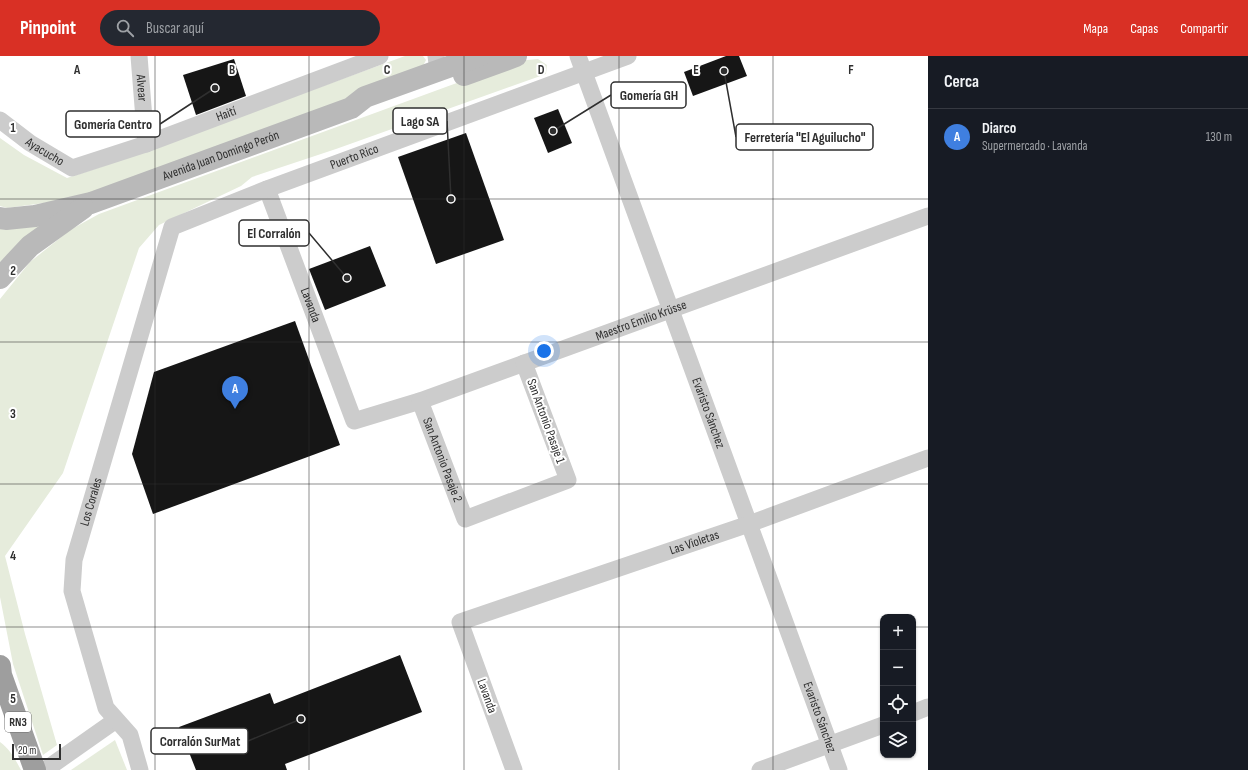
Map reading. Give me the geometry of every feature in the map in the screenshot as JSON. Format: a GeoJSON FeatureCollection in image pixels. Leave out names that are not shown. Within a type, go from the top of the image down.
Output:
{"type":"FeatureCollection","features":[{"type":"Feature","properties":{"kind":"highway","name":"RN3"},"geometry":{"type":"LineString","coordinates":[[0,671],[35,770]]}},
{"type":"Feature","properties":{"kind":"main road","name":"Avenida Juan Domingo Perón"},"geometry":{"type":"LineString","coordinates":[[0,218],[6,219],[35,216],[91,203],[351,108],[365,97],[437,63],[479,56]]}},
{"type":"Feature","properties":{"kind":"main road","name":"Avenida Juan Domingo Perón"},"geometry":{"type":"LineString","coordinates":[[351,108],[369,109],[516,56]]}},
{"type":"Feature","properties":{"kind":"main road","name":"Avenida Juan Domingo Perón"},"geometry":{"type":"LineString","coordinates":[[0,278],[30,246],[91,203]]}},
{"type":"Feature","properties":{"kind":"street","name":"Alvear"},"geometry":{"type":"LineString","coordinates":[[139,56],[146,144]]}},
{"type":"Feature","properties":{"kind":"street","name":"Haití"},"geometry":{"type":"LineString","coordinates":[[72,168],[146,144],[380,56]]}},
{"type":"Feature","properties":{"kind":"street","name":"Evaristo Sánchez"},"geometry":{"type":"LineString","coordinates":[[578,56],[839,770]]}},
{"type":"Feature","properties":{"kind":"street","name":"Puerto Rico"},"geometry":{"type":"LineString","coordinates":[[172,227],[267,189],[628,56]]}},
{"type":"Feature","properties":{"kind":"street","name":"Ayacucho"},"geometry":{"type":"LineString","coordinates":[[0,120],[30,143],[72,168]]}},
{"type":"Feature","properties":{"kind":"street","name":"Lavanda"},"geometry":{"type":"LineString","coordinates":[[267,189],[354,421]]}},
{"type":"Feature","properties":{"kind":"street","name":"Maestro Emilio Krüsse"},"geometry":{"type":"LineString","coordinates":[[354,421],[420,401],[928,216]]}},
{"type":"Feature","properties":{"kind":"street","name":"Los Corales"},"geometry":{"type":"LineString","coordinates":[[140,770],[130,735],[106,708],[72,591],[74,560],[172,227]]}},
{"type":"Feature","properties":{"kind":"street","name":"San Antonio Pasaje 1"},"geometry":{"type":"LineString","coordinates":[[465,519],[568,480],[524,362]]}},
{"type":"Feature","properties":{"kind":"street","name":"San Antonio Pasaje 2"},"geometry":{"type":"LineString","coordinates":[[420,401],[465,519]]}},
{"type":"Feature","properties":{"kind":"street","name":"Las Violetas"},"geometry":{"type":"LineString","coordinates":[[460,622],[749,524],[928,458]]}},
{"type":"Feature","properties":{"kind":"street","name":"Lavanda"},"geometry":{"type":"LineString","coordinates":[[460,622],[514,770]]}},
{"type":"Feature","properties":{"kind":"street"},"geometry":{"type":"LineString","coordinates":[[916,712],[928,707]]}},
{"type":"Feature","properties":{"kind":"street"},"geometry":{"type":"LineString","coordinates":[[45,770],[116,720]]}},
{"type":"Feature","properties":{"kind":"street"},"geometry":{"type":"LineString","coordinates":[[760,770],[880,725]]}},
{"type":"Feature","properties":{"kind":"green space"},"geometry":{"type":"Polygon","coordinates":[[[405,56],[423,56],[426,60],[422,68],[412,75],[106,188],[66,200],[7,208],[0,206],[0,138],[24,155],[67,178],[405,56]]]}},
{"type":"Feature","properties":{"kind":"green space"},"geometry":{"type":"Polygon","coordinates":[[[538,59],[547,65],[546,74],[336,149],[252,177],[241,186],[159,225],[139,248],[63,473],[5,556],[25,634],[57,745],[43,755],[13,664],[0,597],[0,299],[30,262],[70,230],[99,214],[517,61],[538,59]]]}},
{"type":"Feature","properties":{"kind":"green space"},"geometry":{"type":"Polygon","coordinates":[[[41,225],[0,262],[0,227],[41,225]]]}},
{"type":"Feature","properties":{"kind":"green space"},"geometry":{"type":"Polygon","coordinates":[[[115,740],[127,770],[71,770],[115,740]]]}},
{"type":"Feature","properties":{"kind":"green space"},"geometry":{"type":"Polygon","coordinates":[[[0,742],[9,751],[21,770],[0,770],[0,742]]]}},
{"type":"Feature","properties":{"kind":"building"},"geometry":{"type":"Polygon","coordinates":[[[726,56],[739,56],[747,76],[693,96],[684,72],[726,56]]]}},
{"type":"Feature","properties":{"kind":"building"},"geometry":{"type":"Polygon","coordinates":[[[234,59],[246,96],[196,115],[183,75],[234,59]]]}},
{"type":"Feature","properties":{"kind":"building"},"geometry":{"type":"Polygon","coordinates":[[[558,109],[572,143],[548,153],[534,118],[558,109]]]}},
{"type":"Feature","properties":{"kind":"building"},"geometry":{"type":"Polygon","coordinates":[[[466,133],[504,240],[436,264],[398,157],[466,133]]]}},
{"type":"Feature","properties":{"kind":"building"},"geometry":{"type":"Polygon","coordinates":[[[370,246],[386,286],[325,310],[309,269],[370,246]]]}},
{"type":"Feature","properties":{"kind":"building"},"geometry":{"type":"Polygon","coordinates":[[[295,321],[340,445],[153,514],[132,454],[154,372],[295,321]]]}},
{"type":"Feature","properties":{"kind":"building"},"geometry":{"type":"Polygon","coordinates":[[[400,655],[422,712],[285,764],[287,770],[196,770],[179,727],[270,693],[274,704],[400,655]]]}},
{"type":"Feature","properties":{"kind":"place","name":"Ferretería \"El Aguilucho\""},"geometry":{"type":"Point","coordinates":[724,71]}},
{"type":"Feature","properties":{"kind":"place","name":"Gomería Centro"},"geometry":{"type":"Point","coordinates":[215,88]}},
{"type":"Feature","properties":{"kind":"place","name":"Gomería GH"},"geometry":{"type":"Point","coordinates":[553,131]}},
{"type":"Feature","properties":{"kind":"place","name":"Lago SA"},"geometry":{"type":"Point","coordinates":[451,199]}},
{"type":"Feature","properties":{"kind":"place","name":"El Corralón"},"geometry":{"type":"Point","coordinates":[347,278]}},
{"type":"Feature","properties":{"kind":"place","name":"Diarco"},"geometry":{"type":"Point","coordinates":[235,409]}},
{"type":"Feature","properties":{"kind":"place","name":"Corralón SurMat"},"geometry":{"type":"Point","coordinates":[301,719]}}]}
